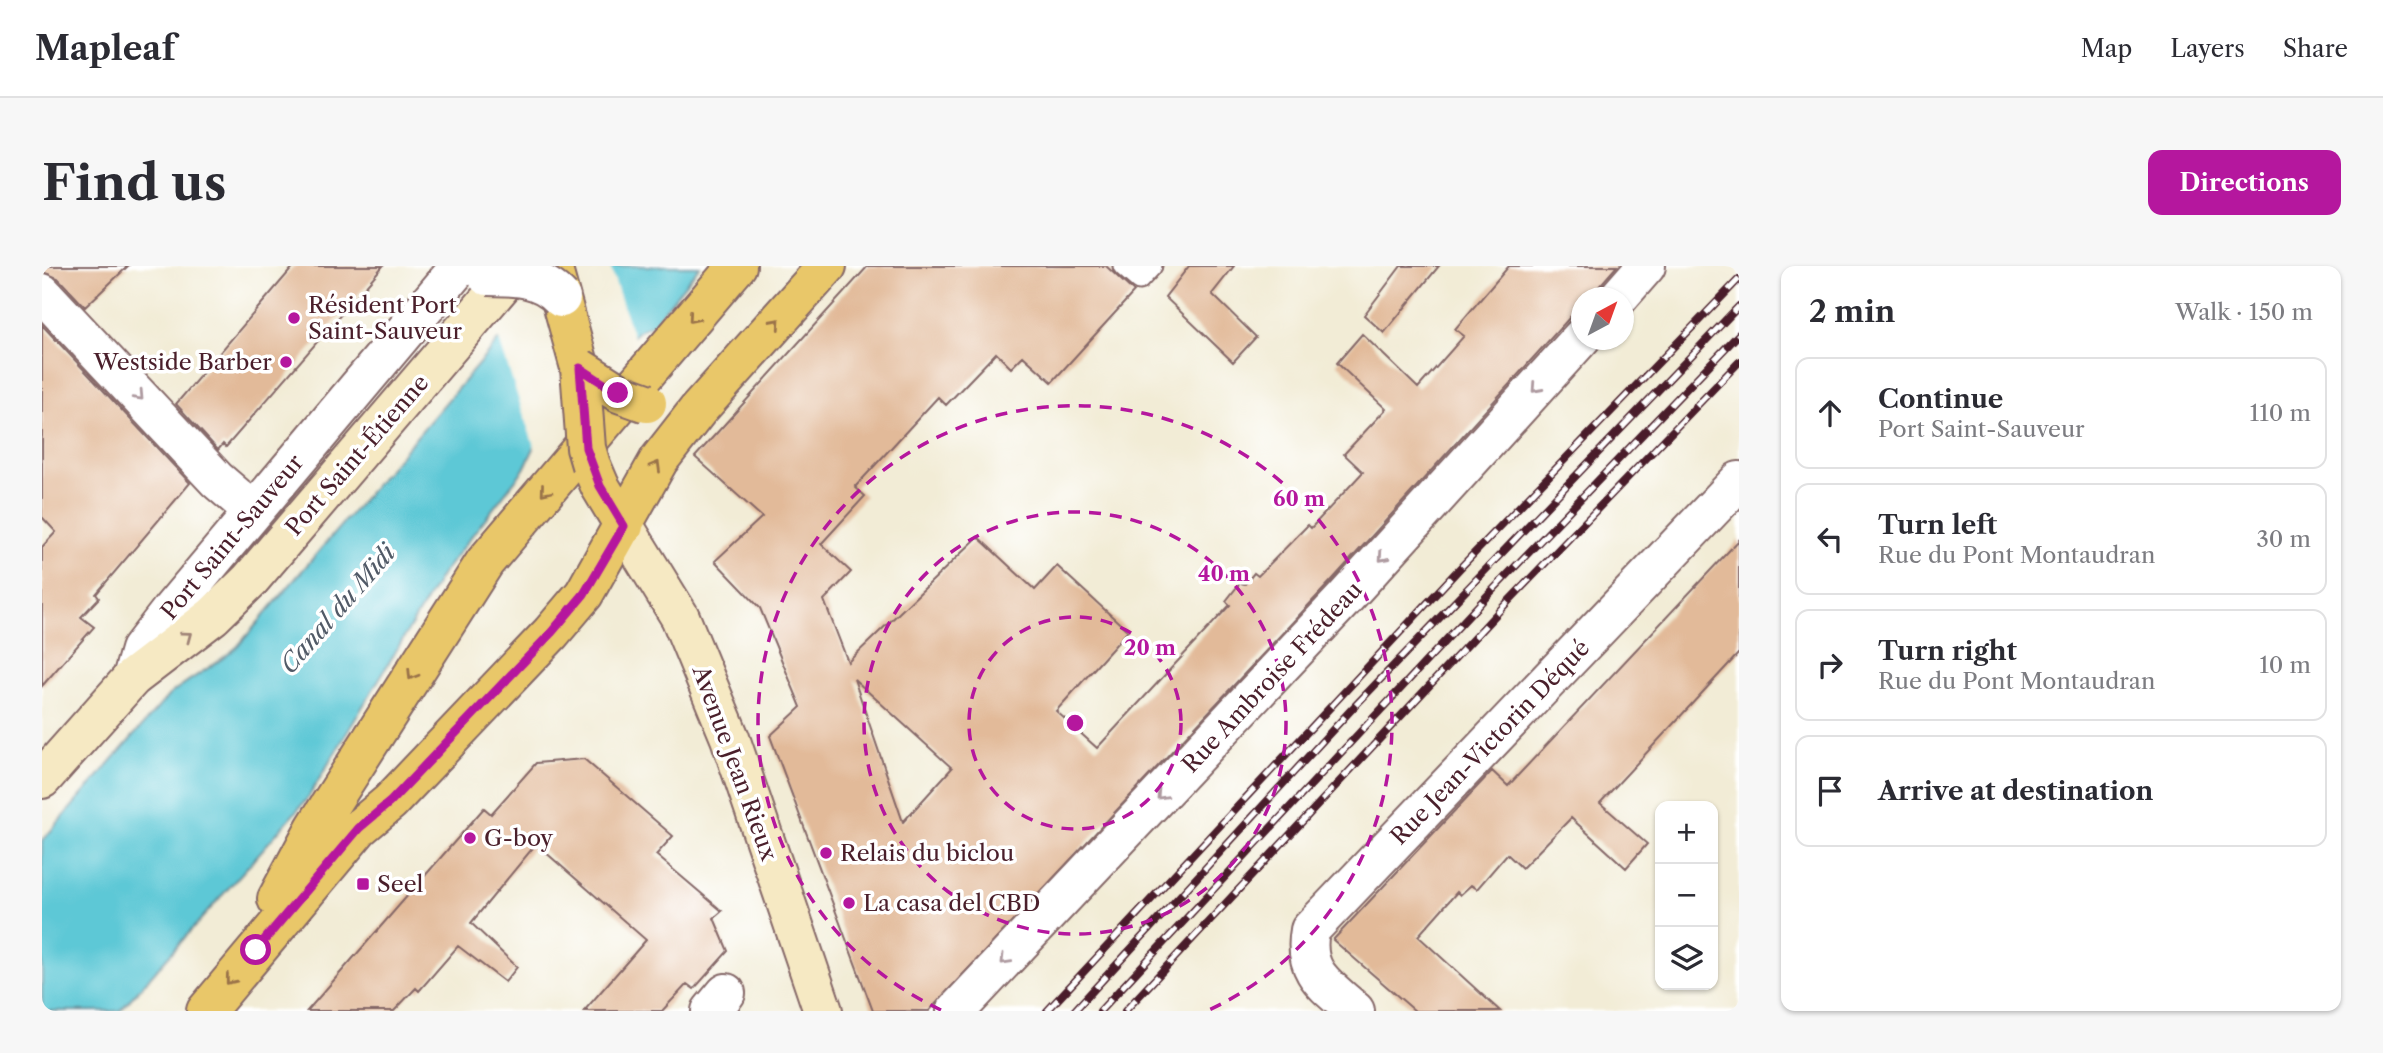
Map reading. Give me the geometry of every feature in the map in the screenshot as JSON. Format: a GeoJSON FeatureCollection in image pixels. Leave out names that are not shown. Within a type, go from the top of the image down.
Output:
{"type":"FeatureCollection","features":[{"type":"Feature","properties":{"kind":"main road"},"geometry":{"type":"LineString","coordinates":[[256,950],[260,930],[315,828],[485,562],[737,266]]}},
{"type":"Feature","properties":{"kind":"main road"},"geometry":{"type":"LineString","coordinates":[[205,1011],[359,828],[390,802],[551,633],[584,594],[659,460],[698,410],[827,266]]}},
{"type":"Feature","properties":{"kind":"main road","name":"Port Saint-Étienne"},"geometry":{"type":"LineString","coordinates":[[132,678],[213,617],[250,580],[489,269]]}},
{"type":"Feature","properties":{"kind":"main road"},"geometry":{"type":"LineString","coordinates":[[556,282],[580,368],[586,448],[600,486],[624,526]]}},
{"type":"Feature","properties":{"kind":"main road"},"geometry":{"type":"LineString","coordinates":[[580,368],[618,393],[647,404],[698,410]]}},
{"type":"Feature","properties":{"kind":"main road","name":"Avenue Jean Rieux"},"geometry":{"type":"LineString","coordinates":[[624,526],[680,617],[730,738],[824,1011]]}},
{"type":"Feature","properties":{"kind":"main road","name":"Port Saint-Sauveur"},"geometry":{"type":"LineString","coordinates":[[42,779],[132,678]]}},
{"type":"Feature","properties":{"kind":"main road"},"geometry":{"type":"LineString","coordinates":[[237,1011],[378,840],[390,802]]}},
{"type":"Feature","properties":{"kind":"street"},"geometry":{"type":"LineString","coordinates":[[1628,287],[1646,266]]}},
{"type":"Feature","properties":{"kind":"street","name":"Port Saint-Sauveur"},"geometry":{"type":"LineString","coordinates":[[132,678],[140,650],[252,510],[433,301],[453,286],[489,269],[539,282],[556,282]]}},
{"type":"Feature","properties":{"kind":"street"},"geometry":{"type":"LineString","coordinates":[[43,297],[216,480],[252,510]]}},
{"type":"Feature","properties":{"kind":"street","name":"Rue Ambroise Frédeau"},"geometry":{"type":"LineString","coordinates":[[956,1011],[1344,599],[1571,348]]}},
{"type":"Feature","properties":{"kind":"street","name":"Rue Jean-Victorin Déqué"},"geometry":{"type":"LineString","coordinates":[[1355,1011],[1314,974],[1306,951],[1310,930],[1739,481]]}},
{"type":"Feature","properties":{"kind":"lane"},"geometry":{"type":"LineString","coordinates":[[1123,266],[1139,280],[1152,266]]}},
{"type":"Feature","properties":{"kind":"water","name":"Canal du Midi"},"geometry":{"type":"Polygon","coordinates":[[[562,266],[700,266],[653,324],[638,331],[537,442],[524,469],[442,574],[308,798],[120,1011],[42,1011],[42,841],[169,695],[238,646],[562,266]]]}},
{"type":"Feature","properties":{"kind":"pier"},"geometry":{"type":"Polygon","coordinates":[[[557,266],[610,266],[634,340],[536,452],[497,334],[557,266]]]}},
{"type":"Feature","properties":{"kind":"building"},"geometry":{"type":"Polygon","coordinates":[[[42,266],[128,266],[85,307],[58,278],[42,272],[42,266]]]}},
{"type":"Feature","properties":{"kind":"building","name":"Résident Port Saint-Sauveur"},"geometry":{"type":"Polygon","coordinates":[[[294,266],[383,266],[226,447],[223,444],[218,450],[176,404],[294,266]]]}},
{"type":"Feature","properties":{"kind":"building"},"geometry":{"type":"Polygon","coordinates":[[[868,266],[1106,266],[1134,292],[1052,382],[1023,356],[1011,368],[996,353],[946,405],[938,397],[855,487],[865,496],[821,544],[851,572],[824,600],[848,662],[978,537],[1035,590],[1057,566],[1128,631],[1056,711],[1097,748],[1230,605],[1226,601],[1240,583],[1245,584],[1254,573],[1258,576],[1308,525],[1311,528],[1363,472],[1344,454],[1386,409],[1337,363],[1362,334],[1418,388],[1464,336],[1455,329],[1509,266],[1617,266],[1599,287],[1571,287],[1571,316],[1332,580],[929,1011],[873,1011],[770,736],[801,707],[760,608],[715,561],[762,517],[695,457],[868,266]],[[854,679],[903,822],[952,768],[854,679]]]}},
{"type":"Feature","properties":{"kind":"building"},"geometry":{"type":"Polygon","coordinates":[[[1189,266],[1234,266],[1212,294],[1256,337],[1233,362],[1165,297],[1189,266]]]}},
{"type":"Feature","properties":{"kind":"building"},"geometry":{"type":"Polygon","coordinates":[[[1401,266],[1439,266],[1384,333],[1364,315],[1401,266]]]}},
{"type":"Feature","properties":{"kind":"building"},"geometry":{"type":"Polygon","coordinates":[[[42,325],[190,483],[96,594],[99,598],[81,617],[94,627],[42,686],[42,547],[56,532],[42,517],[42,325]]]}},
{"type":"Feature","properties":{"kind":"building"},"geometry":{"type":"Polygon","coordinates":[[[1739,540],[1739,653],[1600,803],[1647,844],[1626,868],[1571,818],[1522,868],[1507,854],[1477,889],[1471,885],[1460,895],[1457,892],[1418,936],[1500,1011],[1415,1011],[1333,940],[1492,771],[1508,786],[1739,540]]]}},
{"type":"Feature","properties":{"kind":"building"},"geometry":{"type":"Polygon","coordinates":[[[584,759],[673,836],[656,855],[722,911],[714,918],[728,951],[694,989],[687,984],[662,1011],[584,1011],[646,940],[536,844],[471,923],[517,967],[505,982],[458,946],[419,991],[416,988],[394,1011],[307,1011],[484,808],[491,814],[536,763],[584,759]]]}},
{"type":"Feature","properties":{"kind":"railway"},"geometry":{"type":"LineString","coordinates":[[1047,1011],[1460,568],[1739,279]]}},
{"type":"Feature","properties":{"kind":"railway"},"geometry":{"type":"LineString","coordinates":[[1074,1011],[1350,711],[1739,306]]}},
{"type":"Feature","properties":{"kind":"railway"},"geometry":{"type":"LineString","coordinates":[[1100,1011],[1487,596],[1739,334]]}},
{"type":"Feature","properties":{"kind":"railway"},"geometry":{"type":"LineString","coordinates":[[1125,1011],[1501,609],[1739,362]]}},
{"type":"Feature","properties":{"kind":"place","name":"Résident Port Saint-Sauveur"},"geometry":{"type":"Point","coordinates":[294,318]}},
{"type":"Feature","properties":{"kind":"place","name":"Westside Barber"},"geometry":{"type":"Point","coordinates":[286,362]}},
{"type":"Feature","properties":{"kind":"place","name":"G-boy"},"geometry":{"type":"Point","coordinates":[470,838]}},
{"type":"Feature","properties":{"kind":"place","name":"Relais du biclou"},"geometry":{"type":"Point","coordinates":[826,853]}},
{"type":"Feature","properties":{"kind":"place","name":"Seel"},"geometry":{"type":"Point","coordinates":[363,884]}},
{"type":"Feature","properties":{"kind":"place","name":"La casa del CBD"},"geometry":{"type":"Point","coordinates":[849,903]}},
{"type":"Feature","properties":{"kind":"route"},"geometry":{"type":"LineString","coordinates":[[256,950],[359,828],[390,802],[551,633],[584,594],[624,526],[600,486],[586,448],[580,368],[618,393]]}}]}
